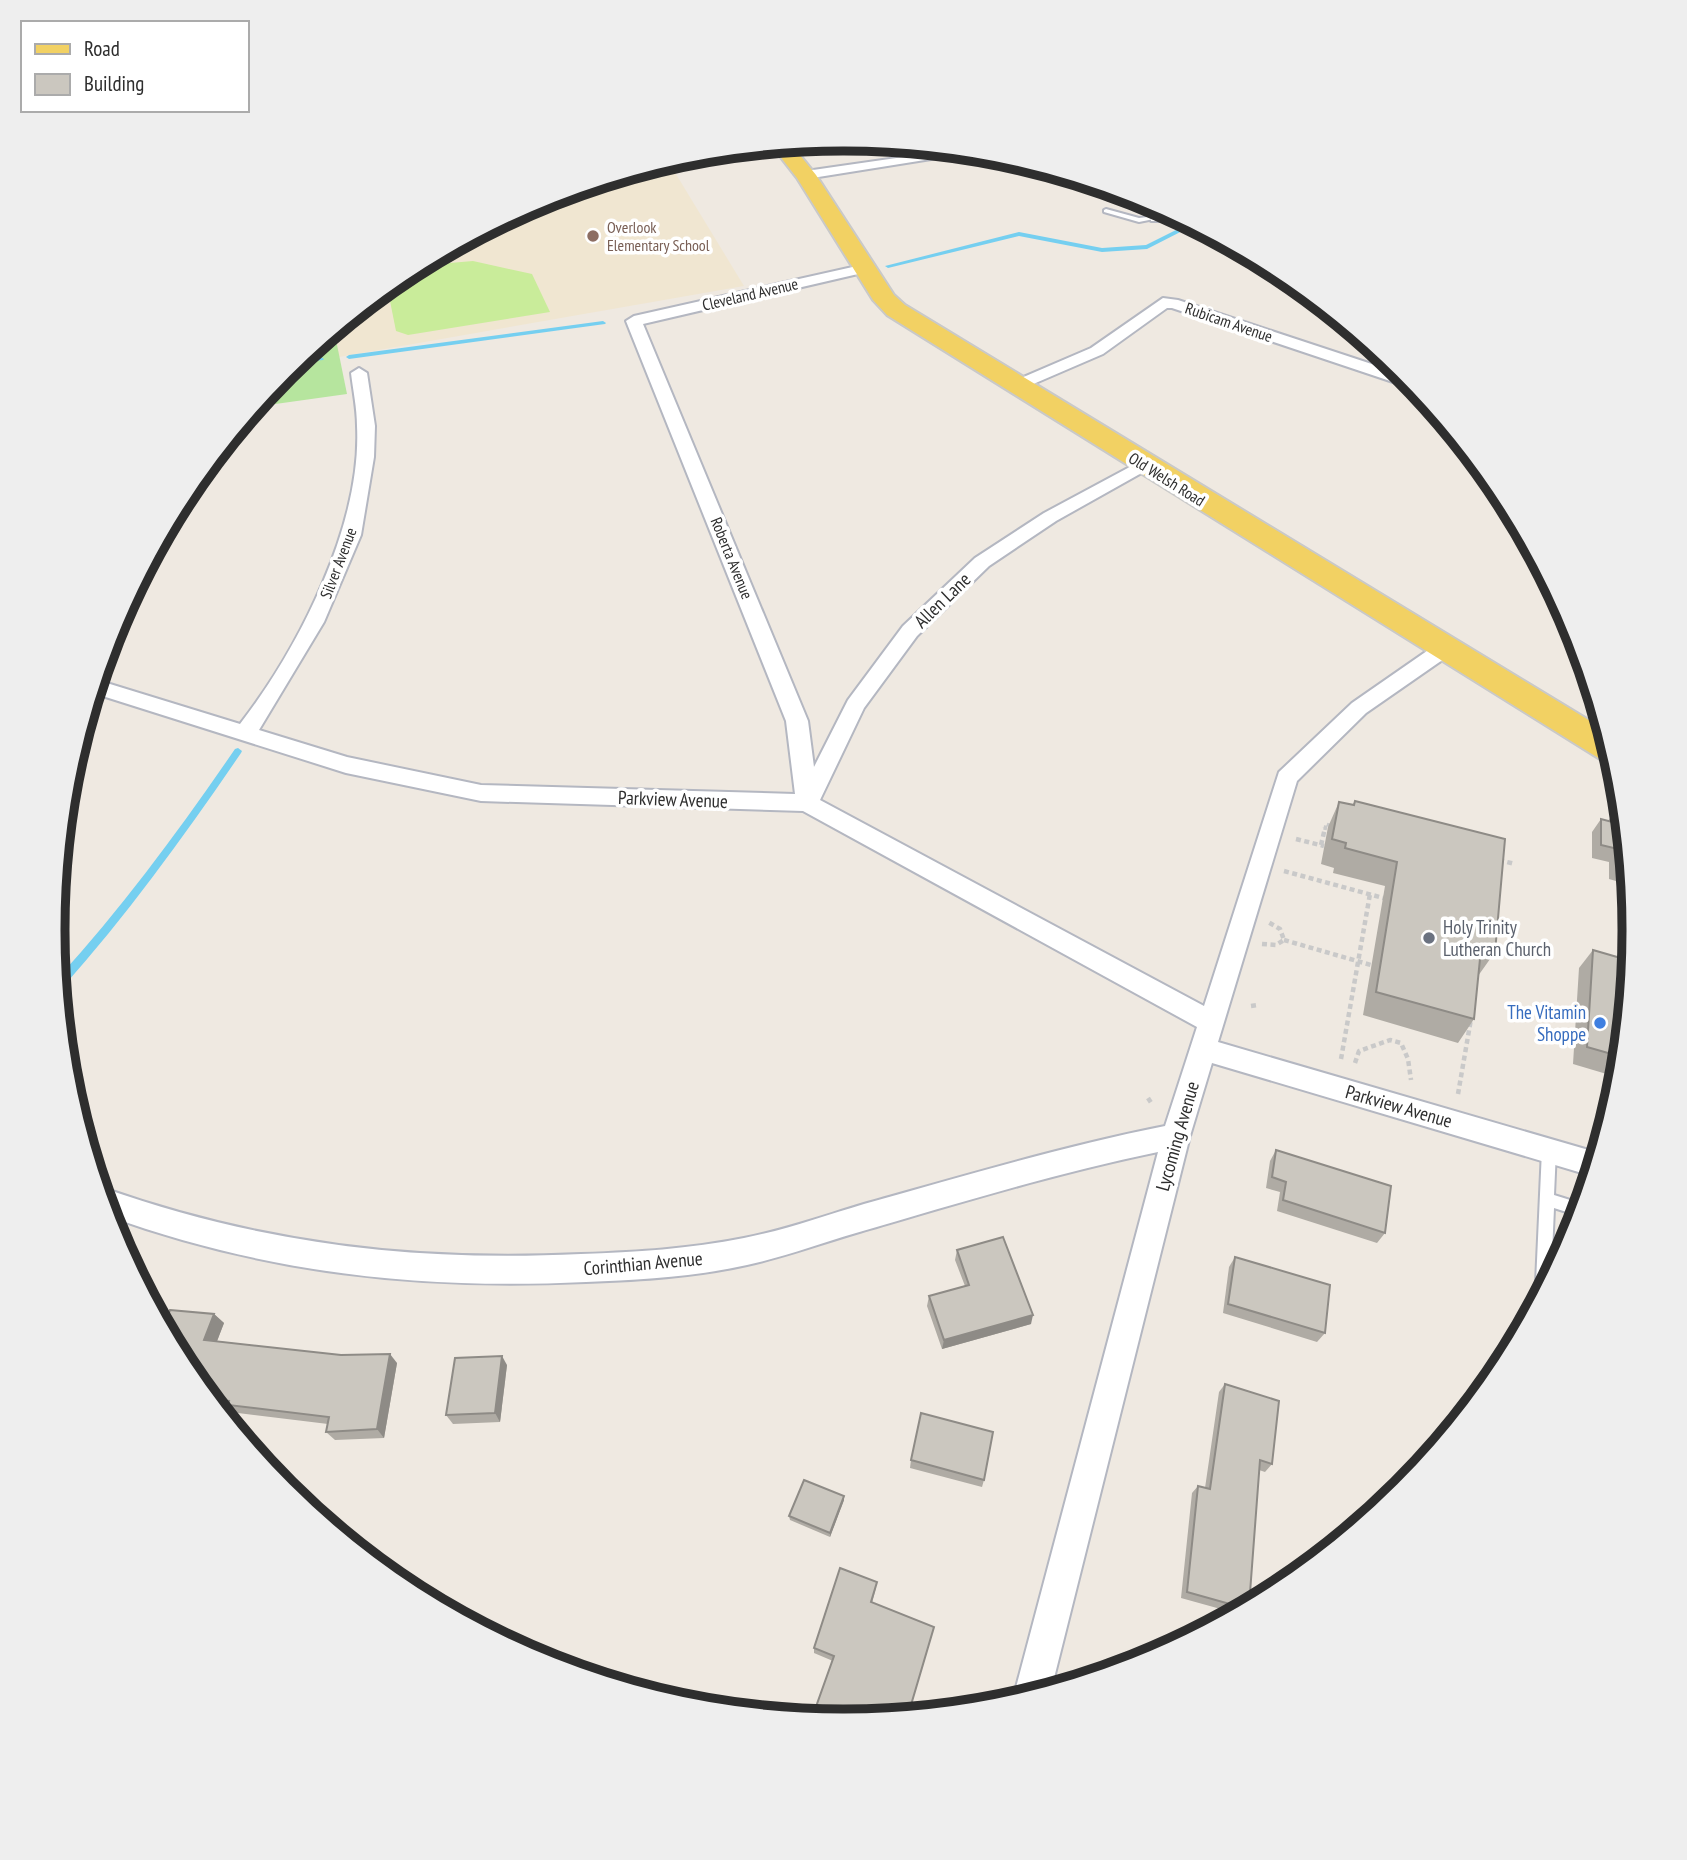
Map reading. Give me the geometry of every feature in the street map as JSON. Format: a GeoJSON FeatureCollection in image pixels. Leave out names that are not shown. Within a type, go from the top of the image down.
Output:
{"type":"FeatureCollection","features":[{"type":"Feature","properties":{"kind":"main road","name":"Old Welsh Road"},"geometry":{"type":"LineString","coordinates":[[788,154],[806,176],[885,300],[896,310],[1145,466],[1599,742]]}},
{"type":"Feature","properties":{"kind":"street"},"geometry":{"type":"LineString","coordinates":[[806,176],[932,157]]}},
{"type":"Feature","properties":{"kind":"street","name":"Cleveland Avenue"},"geometry":{"type":"LineString","coordinates":[[634,321],[866,268]]}},
{"type":"Feature","properties":{"kind":"street","name":"Rubicam Avenue"},"geometry":{"type":"LineString","coordinates":[[1018,384],[1097,351],[1163,303],[1173,303],[1391,376]]}},
{"type":"Feature","properties":{"kind":"street","name":"Roberta Avenue"},"geometry":{"type":"LineString","coordinates":[[634,321],[797,721],[807,803]]}},
{"type":"Feature","properties":{"kind":"street","name":"Silver Avenue"},"geometry":{"type":"LineString","coordinates":[[245,733],[262,711],[314,622],[352,534],[365,457],[366,426],[359,373]]}},
{"type":"Feature","properties":{"kind":"street","name":"Allen Lane"},"geometry":{"type":"LineString","coordinates":[[807,803],[855,705],[910,631],[982,562],[1050,517],[1145,466]]}},
{"type":"Feature","properties":{"kind":"street","name":"Lycoming Avenue"},"geometry":{"type":"LineString","coordinates":[[1035,1684],[1176,1136],[1287,778],[1359,708],[1444,649]]}},
{"type":"Feature","properties":{"kind":"street","name":"Parkview Avenue"},"geometry":{"type":"LineString","coordinates":[[103,689],[346,765],[481,793],[807,803],[1211,1022]]}},
{"type":"Feature","properties":{"kind":"street","name":"Parkview Avenue"},"geometry":{"type":"LineString","coordinates":[[1203,1049],[1587,1161]]}},
{"type":"Feature","properties":{"kind":"street","name":"Corinthian Avenue"},"geometry":{"type":"LineString","coordinates":[[116,1205],[201,1236],[388,1267],[527,1272],[659,1264],[729,1255],[1080,1156],[1176,1136]]}},
{"type":"Feature","properties":{"kind":"lane"},"geometry":{"type":"LineString","coordinates":[[1106,211],[1139,220],[1153,216]]}},
{"type":"Feature","properties":{"kind":"lane"},"geometry":{"type":"LineString","coordinates":[[1544,1271],[1549,1150]]}},
{"type":"Feature","properties":{"kind":"lane"},"geometry":{"type":"LineString","coordinates":[[1547,1199],[1571,1207]]}},
{"type":"Feature","properties":{"kind":"path"},"geometry":{"type":"LineString","coordinates":[[1295,839],[1322,846],[1326,824],[1335,827],[1337,817]]}},
{"type":"Feature","properties":{"kind":"path"},"geometry":{"type":"LineString","coordinates":[[1490,857],[1515,864]]}},
{"type":"Feature","properties":{"kind":"path"},"geometry":{"type":"LineString","coordinates":[[1280,870],[1395,901]]}},
{"type":"Feature","properties":{"kind":"path"},"geometry":{"type":"LineString","coordinates":[[1341,1059],[1370,894]]}},
{"type":"Feature","properties":{"kind":"path"},"geometry":{"type":"LineString","coordinates":[[1264,921],[1280,929],[1284,940]]}},
{"type":"Feature","properties":{"kind":"path"},"geometry":{"type":"LineString","coordinates":[[1284,940],[1371,965]]}},
{"type":"Feature","properties":{"kind":"path"},"geometry":{"type":"LineString","coordinates":[[1259,943],[1276,946],[1284,940]]}},
{"type":"Feature","properties":{"kind":"path"},"geometry":{"type":"LineString","coordinates":[[1458,1094],[1472,1014]]}},
{"type":"Feature","properties":{"kind":"path"},"geometry":{"type":"LineString","coordinates":[[1355,1063],[1359,1051],[1390,1040],[1401,1043],[1408,1059],[1411,1080]]}},
{"type":"Feature","properties":{"kind":"shaded area","name":"Overlook Elementary School"},"geometry":{"type":"Polygon","coordinates":[[[674,170],[744,286],[339,357],[336,340],[411,282],[454,256],[545,211],[593,193],[674,170]]]}},
{"type":"Feature","properties":{"kind":"green space"},"geometry":{"type":"Polygon","coordinates":[[[473,261],[532,274],[550,312],[408,335],[396,331],[389,298],[441,264],[473,261]]]}},
{"type":"Feature","properties":{"kind":"green space"},"geometry":{"type":"Polygon","coordinates":[[[336,340],[347,394],[269,405],[336,340]]]}},
{"type":"Feature","properties":{"kind":"building","name":"Holy Trinity Lutheran Church"},"geometry":{"type":"Polygon","coordinates":[[[1355,801],[1505,839],[1495,952],[1481,949],[1474,1019],[1376,992],[1397,862],[1345,848],[1346,843],[1332,839],[1339,802],[1354,805],[1355,801]]]}},
{"type":"Feature","properties":{"kind":"building"},"geometry":{"type":"Polygon","coordinates":[[[1601,819],[1615,823],[1616,828],[1620,867],[1618,849],[1601,845],[1601,819]]]}},
{"type":"Feature","properties":{"kind":"building"},"geometry":{"type":"Polygon","coordinates":[[[1593,950],[1621,958],[1621,981],[1612,1054],[1587,1047],[1593,950]]]}},
{"type":"Feature","properties":{"kind":"building"},"geometry":{"type":"Polygon","coordinates":[[[1276,1150],[1391,1186],[1385,1233],[1283,1200],[1286,1182],[1272,1177],[1276,1150]]]}},
{"type":"Feature","properties":{"kind":"building"},"geometry":{"type":"Polygon","coordinates":[[[1003,1237],[1033,1315],[944,1340],[929,1296],[969,1285],[957,1250],[1003,1237]]]}},
{"type":"Feature","properties":{"kind":"building"},"geometry":{"type":"Polygon","coordinates":[[[1235,1257],[1330,1285],[1325,1333],[1228,1304],[1235,1257]]]}},
{"type":"Feature","properties":{"kind":"building"},"geometry":{"type":"Polygon","coordinates":[[[170,1310],[214,1314],[204,1340],[341,1355],[390,1354],[377,1429],[326,1432],[329,1417],[228,1405],[229,1401],[224,1401],[196,1363],[168,1316],[170,1310]]]}},
{"type":"Feature","properties":{"kind":"building"},"geometry":{"type":"Polygon","coordinates":[[[502,1356],[495,1413],[446,1415],[455,1358],[502,1356]]]}},
{"type":"Feature","properties":{"kind":"building"},"geometry":{"type":"Polygon","coordinates":[[[1225,1384],[1279,1401],[1272,1464],[1260,1460],[1250,1594],[1232,1605],[1187,1592],[1198,1486],[1210,1489],[1225,1384]]]}},
{"type":"Feature","properties":{"kind":"building"},"geometry":{"type":"Polygon","coordinates":[[[921,1413],[993,1432],[984,1480],[911,1460],[921,1413]]]}},
{"type":"Feature","properties":{"kind":"building"},"geometry":{"type":"Polygon","coordinates":[[[804,1480],[844,1496],[830,1533],[789,1516],[804,1480]]]}},
{"type":"Feature","properties":{"kind":"building"},"geometry":{"type":"Polygon","coordinates":[[[840,1568],[877,1582],[871,1602],[934,1627],[911,1705],[816,1708],[834,1656],[814,1648],[840,1568]]]}},
{"type":"Feature","properties":{"kind":"waterway"},"geometry":{"type":"LineString","coordinates":[[888,266],[1019,234],[1102,250],[1147,247],[1182,229]]}},
{"type":"Feature","properties":{"kind":"waterway"},"geometry":{"type":"LineString","coordinates":[[349,357],[603,323]]}},
{"type":"Feature","properties":{"kind":"waterway"},"geometry":{"type":"LineString","coordinates":[[314,360],[321,359]]}},
{"type":"Feature","properties":{"kind":"waterway"},"geometry":{"type":"LineString","coordinates":[[66,976],[152,871],[238,751]]}},
{"type":"Feature","properties":{"kind":"place","name":"Overlook Elementary School"},"geometry":{"type":"Point","coordinates":[593,236]}},
{"type":"Feature","properties":{"kind":"place","name":"Holy Trinity Lutheran Church"},"geometry":{"type":"Point","coordinates":[1429,938]}},
{"type":"Feature","properties":{"kind":"place","name":"The Vitamin Shoppe"},"geometry":{"type":"Point","coordinates":[1600,1023]}}]}
